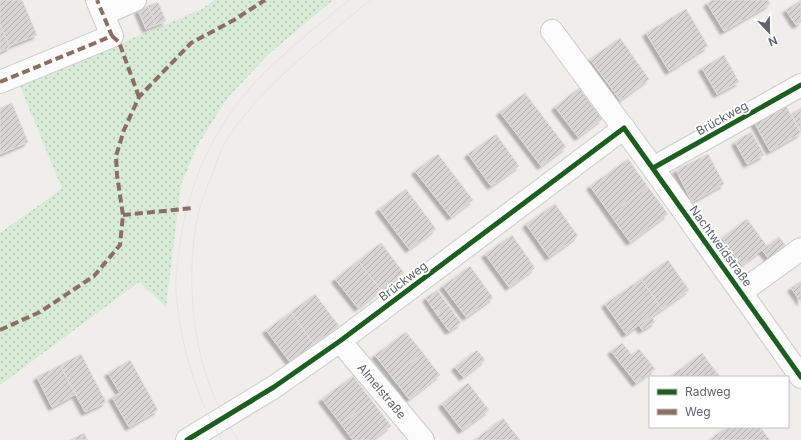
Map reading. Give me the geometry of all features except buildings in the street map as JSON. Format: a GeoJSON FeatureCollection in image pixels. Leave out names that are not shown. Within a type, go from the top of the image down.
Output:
{"type":"FeatureCollection","features":[{"type":"Feature","properties":{"kind":"street"},"geometry":{"type":"LineString","coordinates":[[0,82],[112,36],[100,7],[135,0]]}},
{"type":"Feature","properties":{"kind":"street","name":"Nachtweidstraße"},"geometry":{"type":"LineString","coordinates":[[552,31],[653,168],[801,377]]}},
{"type":"Feature","properties":{"kind":"street","name":"Brückweg"},"geometry":{"type":"LineString","coordinates":[[653,168],[801,85]]}},
{"type":"Feature","properties":{"kind":"street","name":"Brückweg"},"geometry":{"type":"LineString","coordinates":[[187,440],[274,387],[340,341],[624,128]]}},
{"type":"Feature","properties":{"kind":"street"},"geometry":{"type":"LineString","coordinates":[[741,292],[801,249]]}},
{"type":"Feature","properties":{"kind":"street","name":"Almelstraße"},"geometry":{"type":"LineString","coordinates":[[340,341],[423,440]]}},
{"type":"Feature","properties":{"kind":"green space"},"geometry":{"type":"Polygon","coordinates":[[[215,0],[333,0],[270,53],[228,97],[197,146],[181,185],[166,307],[139,282],[0,385],[0,233],[62,189],[20,86],[200,10],[215,0]]]}},
{"type":"Feature","properties":{"kind":"tram line"},"geometry":{"type":"LineString","coordinates":[[222,440],[212,423],[190,368],[178,311],[176,280],[181,235],[186,210],[194,185],[215,137],[245,94],[283,55],[349,0]]}},
{"type":"Feature","properties":{"kind":"tram line"},"geometry":{"type":"LineString","coordinates":[[238,440],[211,390],[200,354],[192,296],[192,256],[200,207],[223,147],[242,119],[275,82],[312,48],[370,0]]}},
{"type":"Feature","properties":{"kind":"marked path"},"geometry":{"type":"LineString","coordinates":[[0,82],[112,36],[97,0]]}},
{"type":"Feature","properties":{"kind":"marked path"},"geometry":{"type":"LineString","coordinates":[[0,330],[40,312],[94,276],[120,245],[123,215],[117,175],[116,156],[124,130],[139,97],[191,43],[234,20],[265,0]]}},
{"type":"Feature","properties":{"kind":"marked path"},"geometry":{"type":"LineString","coordinates":[[112,36],[119,42],[139,97]]}},
{"type":"Feature","properties":{"kind":"marked path"},"geometry":{"type":"LineString","coordinates":[[123,215],[194,208]]}},
{"type":"Feature","properties":{"kind":"cycle path"},"geometry":{"type":"LineString","coordinates":[[653,168],[801,85]]}},
{"type":"Feature","properties":{"kind":"cycle path"},"geometry":{"type":"LineString","coordinates":[[187,440],[274,387],[340,341],[624,128],[801,377]]}}]}
